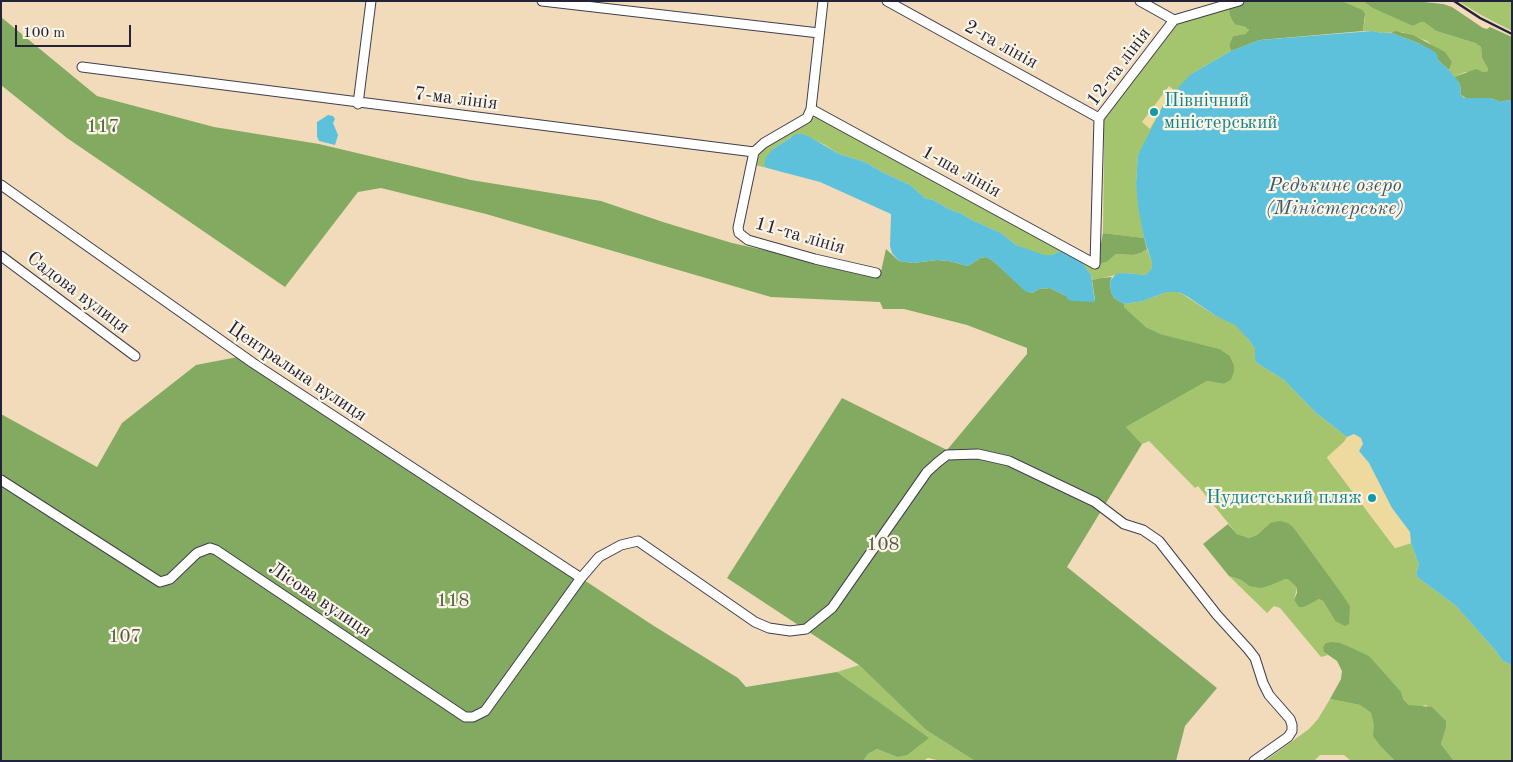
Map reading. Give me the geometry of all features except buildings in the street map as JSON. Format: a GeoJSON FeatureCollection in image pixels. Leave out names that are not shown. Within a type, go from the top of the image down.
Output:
{"type":"FeatureCollection","features":[{"type":"Feature","properties":{"kind":"street"},"geometry":{"type":"LineString","coordinates":[[358,104],[371,1]]}},
{"type":"Feature","properties":{"kind":"street"},"geometry":{"type":"LineString","coordinates":[[542,1],[819,33]]}},
{"type":"Feature","properties":{"kind":"street"},"geometry":{"type":"LineString","coordinates":[[754,152],[764,143],[807,118],[811,109],[823,1]]}},
{"type":"Feature","properties":{"kind":"street","name":"2-га лінія"},"geometry":{"type":"LineString","coordinates":[[887,1],[1099,118]]}},
{"type":"Feature","properties":{"kind":"street"},"geometry":{"type":"LineString","coordinates":[[1140,1],[1174,20]]}},
{"type":"Feature","properties":{"kind":"street","name":"12-та лінія"},"geometry":{"type":"LineString","coordinates":[[1095,264],[1099,118],[1174,20],[1239,1]]}},
{"type":"Feature","properties":{"kind":"street","name":"7-ма лінія"},"geometry":{"type":"LineString","coordinates":[[82,68],[754,152]]}},
{"type":"Feature","properties":{"kind":"street","name":"1-ша лінія"},"geometry":{"type":"LineString","coordinates":[[811,109],[1095,264]]}},
{"type":"Feature","properties":{"kind":"street","name":"11-та лінія"},"geometry":{"type":"LineString","coordinates":[[754,152],[738,228],[739,233],[748,240],[876,274]]}},
{"type":"Feature","properties":{"kind":"street","name":"Центральна вулиця"},"geometry":{"type":"LineString","coordinates":[[1,185],[253,363],[581,578]]}},
{"type":"Feature","properties":{"kind":"street","name":"Садова вулиця"},"geometry":{"type":"LineString","coordinates":[[1,256],[134,356]]}},
{"type":"Feature","properties":{"kind":"street"},"geometry":{"type":"LineString","coordinates":[[581,578],[600,557],[622,545],[638,541],[755,622],[769,628],[790,631],[806,629],[832,608],[927,472],[947,455],[978,454],[1009,461],[1094,502],[1124,524],[1143,530],[1159,541],[1216,615],[1248,649],[1255,658],[1269,695],[1290,719],[1292,725],[1292,731],[1288,737],[1254,761]]}},
{"type":"Feature","properties":{"kind":"street","name":"Лісова вулиця"},"geometry":{"type":"LineString","coordinates":[[1,480],[160,582],[170,578],[197,553],[210,548],[216,550],[464,717],[473,717],[485,711],[581,578]]}},
{"type":"Feature","properties":{"kind":"green space"},"geometry":{"type":"Polygon","coordinates":[[[1244,1],[1342,1],[1363,10],[1365,14],[1363,31],[1260,40],[1231,51],[1229,45],[1233,36],[1246,34],[1249,30],[1233,22],[1229,7],[1244,1]]]}},
{"type":"Feature","properties":{"kind":"green space"},"geometry":{"type":"Polygon","coordinates":[[[1342,1],[1363,1],[1413,26],[1424,22],[1436,31],[1475,43],[1481,47],[1482,58],[1488,69],[1487,72],[1465,72],[1454,77],[1449,70],[1452,62],[1427,41],[1402,32],[1382,33],[1363,31],[1365,18],[1363,10],[1342,1]]]}},
{"type":"Feature","properties":{"kind":"green space"},"geometry":{"type":"Polygon","coordinates":[[[1363,1],[1414,1],[1443,4],[1452,7],[1483,28],[1487,29],[1490,27],[1512,37],[1512,102],[1509,100],[1501,102],[1490,98],[1467,99],[1461,95],[1460,84],[1454,77],[1476,69],[1487,72],[1488,69],[1482,58],[1481,47],[1475,43],[1436,31],[1424,22],[1413,26],[1373,8],[1363,1]]]}},
{"type":"Feature","properties":{"kind":"green space"},"geometry":{"type":"Polygon","coordinates":[[[1458,1],[1512,1],[1512,31],[1481,15],[1458,1]]]}},
{"type":"Feature","properties":{"kind":"green space"},"geometry":{"type":"Polygon","coordinates":[[[1232,5],[1230,16],[1233,22],[1236,25],[1248,28],[1249,32],[1233,36],[1229,45],[1231,51],[1191,74],[1138,155],[1136,184],[1144,238],[1103,233],[1103,120],[1177,23],[1232,5]]]}},
{"type":"Feature","properties":{"kind":"green space","name":"108"},"geometry":{"type":"Polygon","coordinates":[[[1,17],[97,96],[214,127],[319,144],[471,180],[601,201],[732,243],[880,276],[886,249],[899,261],[913,263],[937,260],[968,266],[980,258],[986,257],[992,260],[1026,291],[1032,293],[1039,289],[1050,288],[1066,296],[1095,300],[1092,280],[1112,277],[1110,281],[1111,292],[1114,298],[1124,304],[1124,307],[1146,327],[1160,334],[1220,349],[1230,356],[1234,365],[1231,380],[1224,384],[1207,381],[1126,427],[1142,444],[1067,567],[1217,688],[1185,726],[1176,761],[975,761],[926,730],[859,665],[727,578],[842,398],[947,450],[1027,354],[1027,348],[967,325],[904,309],[883,309],[880,302],[771,297],[486,214],[381,188],[358,192],[285,287],[67,138],[1,85],[1,17]]]}},
{"type":"Feature","properties":{"kind":"green space"},"geometry":{"type":"Polygon","coordinates":[[[1395,31],[1413,35],[1445,52],[1452,62],[1449,70],[1438,60],[1436,54],[1418,43],[1391,33],[1395,31]]]}},
{"type":"Feature","properties":{"kind":"green space"},"geometry":{"type":"Polygon","coordinates":[[[815,117],[821,117],[1063,250],[1044,256],[1016,245],[1001,233],[933,200],[925,198],[910,185],[865,162],[839,154],[803,134],[791,137],[773,149],[764,166],[767,168],[755,165],[761,150],[773,140],[815,117]]]}},
{"type":"Feature","properties":{"kind":"green space"},"geometry":{"type":"Polygon","coordinates":[[[1103,233],[1144,238],[1147,249],[1133,255],[1116,254],[1108,261],[1097,265],[1103,233]]]}},
{"type":"Feature","properties":{"kind":"green space"},"geometry":{"type":"Polygon","coordinates":[[[1147,249],[1152,268],[1146,275],[1125,273],[1092,280],[1091,275],[1081,261],[1108,261],[1116,254],[1133,255],[1147,249]]]}},
{"type":"Feature","properties":{"kind":"green space"},"geometry":{"type":"Polygon","coordinates":[[[1167,292],[1179,292],[1216,316],[1235,324],[1255,349],[1257,363],[1284,380],[1315,412],[1347,437],[1327,458],[1395,548],[1411,543],[1419,565],[1416,573],[1417,577],[1456,606],[1502,660],[1512,666],[1512,761],[1454,761],[1441,744],[1446,728],[1426,705],[1418,707],[1409,705],[1351,648],[1341,643],[1324,652],[1328,655],[1321,657],[1280,608],[1274,606],[1267,613],[1229,576],[1241,580],[1249,586],[1285,579],[1289,580],[1297,588],[1294,600],[1304,607],[1315,600],[1323,601],[1335,621],[1350,606],[1294,528],[1270,523],[1257,535],[1249,538],[1237,534],[1198,486],[1195,488],[1149,441],[1142,444],[1126,427],[1207,381],[1224,384],[1231,380],[1234,372],[1234,365],[1230,356],[1220,349],[1159,334],[1146,327],[1124,307],[1124,304],[1143,301],[1167,292]]]}},
{"type":"Feature","properties":{"kind":"green space"},"geometry":{"type":"Polygon","coordinates":[[[243,356],[654,626],[738,678],[746,687],[837,672],[929,738],[907,755],[897,757],[877,749],[868,754],[863,761],[1,761],[1,414],[97,467],[122,423],[196,365],[243,356]]]}},
{"type":"Feature","properties":{"kind":"green space"},"geometry":{"type":"Polygon","coordinates":[[[1280,521],[1288,523],[1294,528],[1342,594],[1350,606],[1349,624],[1345,626],[1335,621],[1323,601],[1319,599],[1304,607],[1299,607],[1294,600],[1297,588],[1289,580],[1285,579],[1261,588],[1249,586],[1241,580],[1229,576],[1203,544],[1228,524],[1237,534],[1249,538],[1257,535],[1270,523],[1280,521]]]}},
{"type":"Feature","properties":{"kind":"green space"},"geometry":{"type":"Polygon","coordinates":[[[1326,643],[1341,643],[1369,656],[1401,692],[1403,699],[1409,705],[1432,707],[1446,721],[1441,744],[1454,761],[1395,761],[1373,736],[1374,725],[1371,713],[1360,705],[1330,699],[1341,679],[1342,671],[1337,661],[1324,652],[1323,647],[1326,643]]]}},
{"type":"Feature","properties":{"kind":"green space"},"geometry":{"type":"Polygon","coordinates":[[[859,665],[926,730],[975,761],[942,761],[928,758],[923,761],[863,761],[868,754],[877,749],[897,757],[928,738],[837,672],[859,665]]]}},
{"type":"Feature","properties":{"kind":"green space"},"geometry":{"type":"Polygon","coordinates":[[[1330,699],[1360,705],[1371,713],[1382,748],[1395,761],[1351,761],[1344,755],[1320,755],[1314,761],[1265,761],[1309,729],[1318,719],[1330,699]]]}},
{"type":"Feature","properties":{"kind":"sand","name":"Північний міністерський"},"geometry":{"type":"Polygon","coordinates":[[[1169,86],[1175,91],[1165,102],[1150,129],[1142,122],[1169,86]]]}},
{"type":"Feature","properties":{"kind":"sand","name":"Нудистський пляж"},"geometry":{"type":"Polygon","coordinates":[[[1354,434],[1361,438],[1363,444],[1359,452],[1369,463],[1398,516],[1410,532],[1411,543],[1395,548],[1327,457],[1347,437],[1354,434]]]}},
{"type":"Feature","properties":{"kind":"water","name":"Редькине озеро (Міністерське)"},"geometry":{"type":"Polygon","coordinates":[[[1372,31],[1391,33],[1432,50],[1437,54],[1438,60],[1460,84],[1461,95],[1464,98],[1490,98],[1501,102],[1509,100],[1512,102],[1512,666],[1502,660],[1456,606],[1417,577],[1416,573],[1419,565],[1411,543],[1410,532],[1392,508],[1369,463],[1359,451],[1363,444],[1361,438],[1354,434],[1347,437],[1315,412],[1284,380],[1257,363],[1255,349],[1235,325],[1216,316],[1188,297],[1179,292],[1167,292],[1143,301],[1124,304],[1114,298],[1111,292],[1110,281],[1116,274],[1146,275],[1152,268],[1138,206],[1136,184],[1138,155],[1165,102],[1191,74],[1231,51],[1260,40],[1372,31]]]}},
{"type":"Feature","properties":{"kind":"water"},"geometry":{"type":"Polygon","coordinates":[[[328,115],[333,116],[335,119],[333,123],[338,135],[335,145],[319,141],[317,137],[317,122],[328,115]]]}},
{"type":"Feature","properties":{"kind":"water"},"geometry":{"type":"Polygon","coordinates":[[[796,134],[803,134],[839,154],[865,162],[910,185],[925,198],[933,200],[1001,233],[1016,245],[1044,255],[1052,255],[1063,250],[1081,261],[1091,275],[1095,302],[1068,300],[1066,296],[1050,288],[1039,289],[1032,293],[1025,291],[992,260],[986,257],[980,258],[968,266],[937,260],[913,263],[899,261],[892,253],[890,246],[891,214],[820,182],[764,166],[766,157],[773,149],[796,134]]]}},
{"type":"Feature","properties":{"kind":"railway"},"geometry":{"type":"LineString","coordinates":[[1454,1],[1480,18],[1512,34]]}},
{"type":"Feature","properties":{"kind":"place","name":"Північний міністерський"},"geometry":{"type":"Point","coordinates":[1154,112]}},
{"type":"Feature","properties":{"kind":"place","name":"Нудистський пляж"},"geometry":{"type":"Point","coordinates":[1372,498]}},
{"type":"Feature","properties":{"kind":"park label","name":"117"},"geometry":{"type":"Point","coordinates":[103,127]}},
{"type":"Feature","properties":{"kind":"park label","name":"118"},"geometry":{"type":"Point","coordinates":[453,601]}},
{"type":"Feature","properties":{"kind":"park label","name":"107"},"geometry":{"type":"Point","coordinates":[125,637]}}]}
